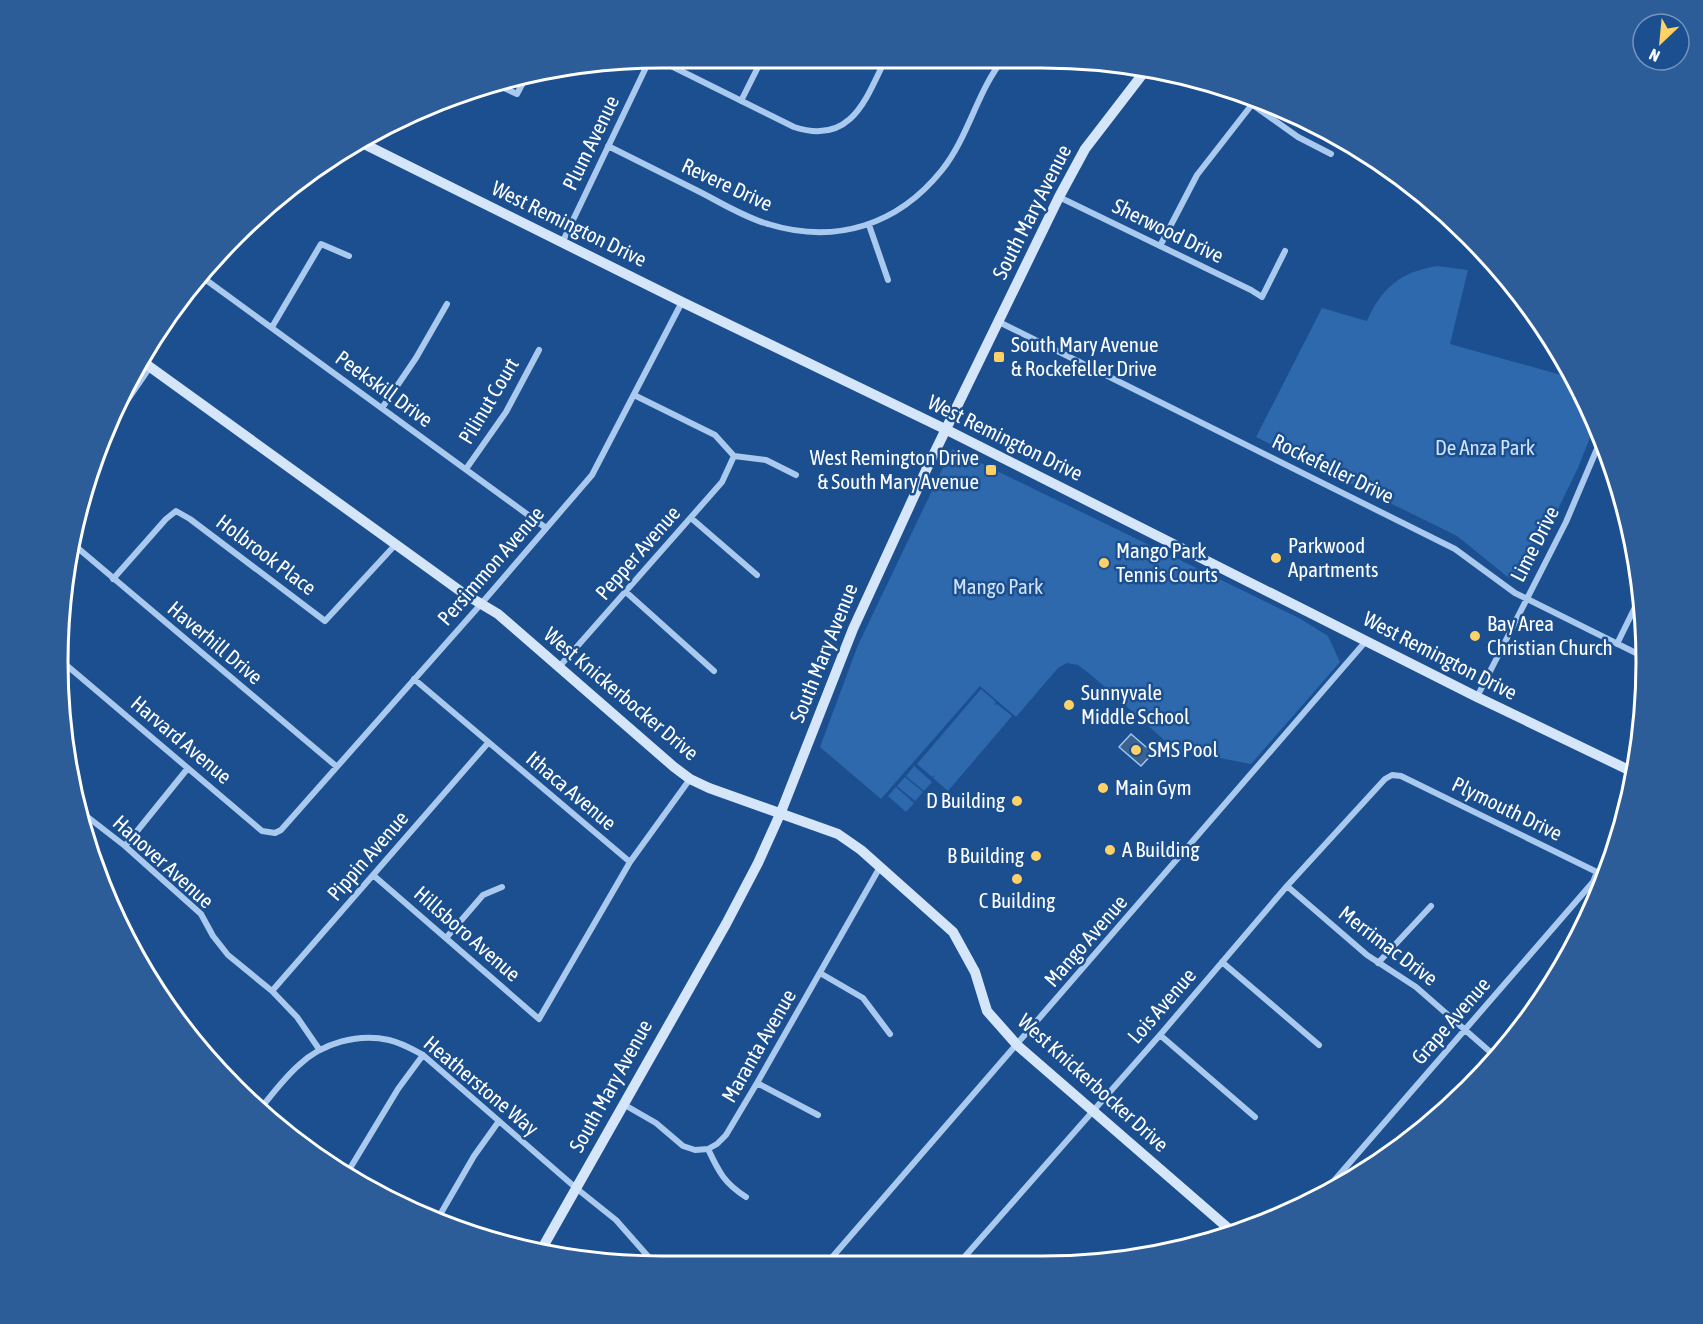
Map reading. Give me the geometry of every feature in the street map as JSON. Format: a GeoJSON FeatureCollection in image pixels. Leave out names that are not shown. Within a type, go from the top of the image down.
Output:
{"type":"FeatureCollection","features":[{"type":"Feature","properties":{"kind":"street","name":"Plum Avenue"},"geometry":{"type":"LineString","coordinates":[[562,243],[645,68]]}},
{"type":"Feature","properties":{"kind":"street"},"geometry":{"type":"LineString","coordinates":[[675,68],[803,130],[821,132],[848,122],[857,114],[881,68]]}},
{"type":"Feature","properties":{"kind":"street"},"geometry":{"type":"LineString","coordinates":[[741,101],[758,68]]}},
{"type":"Feature","properties":{"kind":"street","name":"Revere Drive"},"geometry":{"type":"LineString","coordinates":[[608,146],[765,224],[816,232],[841,231],[869,225],[885,218],[916,197],[943,169],[955,152],[999,68]]}},
{"type":"Feature","properties":{"kind":"street","name":"South Mary Avenue"},"geometry":{"type":"LineString","coordinates":[[544,1245],[726,924],[781,812],[853,629],[1059,196],[1085,149],[1141,76]]}},
{"type":"Feature","properties":{"kind":"street"},"geometry":{"type":"LineString","coordinates":[[506,89],[517,94],[522,85]]}},
{"type":"Feature","properties":{"kind":"street"},"geometry":{"type":"LineString","coordinates":[[1161,246],[1197,175],[1252,106]]}},
{"type":"Feature","properties":{"kind":"street"},"geometry":{"type":"LineString","coordinates":[[1259,109],[1298,137],[1331,154]]}},
{"type":"Feature","properties":{"kind":"street","name":"West Remington Drive"},"geometry":{"type":"LineString","coordinates":[[367,146],[946,430],[1477,697],[1626,768]]}},
{"type":"Feature","properties":{"kind":"street","name":"Sherwood Drive"},"geometry":{"type":"LineString","coordinates":[[1059,196],[1262,297],[1285,251]]}},
{"type":"Feature","properties":{"kind":"street"},"geometry":{"type":"LineString","coordinates":[[869,225],[888,280]]}},
{"type":"Feature","properties":{"kind":"street"},"geometry":{"type":"LineString","coordinates":[[272,327],[321,244],[349,256]]}},
{"type":"Feature","properties":{"kind":"street","name":"Peekskill Drive"},"geometry":{"type":"LineString","coordinates":[[206,280],[546,528]]}},
{"type":"Feature","properties":{"kind":"street","name":"Persimmon Avenue"},"geometry":{"type":"LineString","coordinates":[[286,825],[592,475],[682,302]]}},
{"type":"Feature","properties":{"kind":"street"},"geometry":{"type":"LineString","coordinates":[[382,408],[416,358],[447,304]]}},
{"type":"Feature","properties":{"kind":"street","name":"Rockefeller Drive"},"geometry":{"type":"LineString","coordinates":[[999,322],[1455,549],[1501,584],[1527,599],[1636,653]]}},
{"type":"Feature","properties":{"kind":"street","name":"Pilinut Court"},"geometry":{"type":"LineString","coordinates":[[466,470],[506,412],[539,350]]}},
{"type":"Feature","properties":{"kind":"street","name":"West Knickerbocker Drive"},"geometry":{"type":"LineString","coordinates":[[147,365],[396,544],[498,614],[690,779],[709,788],[838,834],[861,850],[953,932],[975,972],[987,1011],[1017,1045],[1226,1227]]}},
{"type":"Feature","properties":{"kind":"street"},"geometry":{"type":"LineString","coordinates":[[132,393],[150,367]]}},
{"type":"Feature","properties":{"kind":"street"},"geometry":{"type":"LineString","coordinates":[[634,395],[715,435],[734,456],[766,460],[796,475]]}},
{"type":"Feature","properties":{"kind":"street","name":"Lime Drive"},"geometry":{"type":"LineString","coordinates":[[1477,697],[1566,522],[1596,451]]}},
{"type":"Feature","properties":{"kind":"street","name":"Pepper Avenue"},"geometry":{"type":"LineString","coordinates":[[559,667],[722,482],[734,456]]}},
{"type":"Feature","properties":{"kind":"street","name":"Holbrook Place"},"geometry":{"type":"LineString","coordinates":[[114,579],[166,519],[176,511],[190,519],[325,621],[396,544]]}},
{"type":"Feature","properties":{"kind":"street"},"geometry":{"type":"LineString","coordinates":[[691,518],[757,575]]}},
{"type":"Feature","properties":{"kind":"street","name":"Haverhill Drive"},"geometry":{"type":"LineString","coordinates":[[79,549],[336,766]]}},
{"type":"Feature","properties":{"kind":"street"},"geometry":{"type":"LineString","coordinates":[[626,592],[714,671]]}},
{"type":"Feature","properties":{"kind":"street"},"geometry":{"type":"LineString","coordinates":[[1617,644],[1633,612]]}},
{"type":"Feature","properties":{"kind":"street","name":"Mango Avenue"},"geometry":{"type":"LineString","coordinates":[[833,1256],[1367,641]]}},
{"type":"Feature","properties":{"kind":"street","name":"Harvard Avenue"},"geometry":{"type":"LineString","coordinates":[[68,667],[262,831],[274,833],[286,825]]}},
{"type":"Feature","properties":{"kind":"street","name":"Ithaca Avenue"},"geometry":{"type":"LineString","coordinates":[[414,678],[630,862]]}},
{"type":"Feature","properties":{"kind":"street","name":"Pippin Avenue"},"geometry":{"type":"LineString","coordinates":[[272,991],[488,743]]}},
{"type":"Feature","properties":{"kind":"street"},"geometry":{"type":"LineString","coordinates":[[125,846],[188,768]]}},
{"type":"Feature","properties":{"kind":"street","name":"Plymouth Drive"},"geometry":{"type":"LineString","coordinates":[[1392,776],[1401,776],[1597,872]]}},
{"type":"Feature","properties":{"kind":"street","name":"Lois Avenue"},"geometry":{"type":"LineString","coordinates":[[965,1256],[1160,1035],[1287,886],[1385,779],[1392,776]]}},
{"type":"Feature","properties":{"kind":"street"},"geometry":{"type":"LineString","coordinates":[[630,862],[690,779]]}},
{"type":"Feature","properties":{"kind":"street","name":"Hanover Avenue"},"geometry":{"type":"LineString","coordinates":[[89,818],[125,846],[201,915],[213,936],[228,955],[272,991],[297,1017],[319,1049]]}},
{"type":"Feature","properties":{"kind":"street","name":"Hillsboro Avenue"},"geometry":{"type":"LineString","coordinates":[[373,875],[539,1019],[630,862]]}},
{"type":"Feature","properties":{"kind":"street","name":"Maranta Avenue"},"geometry":{"type":"LineString","coordinates":[[708,1149],[726,1135],[880,867]]}},
{"type":"Feature","properties":{"kind":"street","name":"Grape Avenue"},"geometry":{"type":"LineString","coordinates":[[1337,1178],[1594,881]]}},
{"type":"Feature","properties":{"kind":"street","name":"Merrimac Drive"},"geometry":{"type":"LineString","coordinates":[[1287,886],[1378,963],[1416,987],[1490,1052]]}},
{"type":"Feature","properties":{"kind":"street"},"geometry":{"type":"LineString","coordinates":[[446,938],[483,896],[502,887]]}},
{"type":"Feature","properties":{"kind":"street"},"geometry":{"type":"LineString","coordinates":[[1378,963],[1431,906]]}},
{"type":"Feature","properties":{"kind":"street"},"geometry":{"type":"LineString","coordinates":[[1222,962],[1319,1045]]}},
{"type":"Feature","properties":{"kind":"street"},"geometry":{"type":"LineString","coordinates":[[820,973],[863,998],[890,1034]]}},
{"type":"Feature","properties":{"kind":"street"},"geometry":{"type":"LineString","coordinates":[[1160,1035],[1255,1118]]}},
{"type":"Feature","properties":{"kind":"street","name":"Heatherstone Way"},"geometry":{"type":"LineString","coordinates":[[319,1049],[362,1038],[381,1038],[402,1043],[423,1055],[616,1220],[647,1256]]}},
{"type":"Feature","properties":{"kind":"street"},"geometry":{"type":"LineString","coordinates":[[264,1104],[299,1064],[319,1049]]}},
{"type":"Feature","properties":{"kind":"street"},"geometry":{"type":"LineString","coordinates":[[350,1168],[398,1089],[423,1055]]}},
{"type":"Feature","properties":{"kind":"street"},"geometry":{"type":"LineString","coordinates":[[757,1083],[818,1115]]}},
{"type":"Feature","properties":{"kind":"street"},"geometry":{"type":"LineString","coordinates":[[622,1104],[656,1123],[683,1146],[695,1150],[708,1149],[722,1177],[731,1187],[746,1197]]}},
{"type":"Feature","properties":{"kind":"street"},"geometry":{"type":"LineString","coordinates":[[440,1213],[474,1156],[499,1121]]}},
{"type":"Feature","properties":{"kind":"green space","name":"De Anza Park"},"geometry":{"type":"Polygon","coordinates":[[[1437,266],[1468,270],[1450,344],[1561,375],[1591,436],[1578,468],[1524,579],[1509,578],[1457,536],[1256,437],[1322,308],[1367,321],[1386,290],[1403,277],[1437,266]]]}},
{"type":"Feature","properties":{"kind":"green space","name":"Mango Park"},"geometry":{"type":"Polygon","coordinates":[[[952,449],[1299,618],[1328,636],[1340,662],[1251,764],[1183,751],[1180,754],[1078,665],[1067,663],[1058,668],[1016,717],[980,686],[881,799],[820,747],[858,645],[952,449]]]}},
{"type":"Feature","properties":{"kind":"green space"},"geometry":{"type":"Polygon","coordinates":[[[981,689],[996,702],[994,705],[997,704],[1012,716],[948,791],[933,778],[935,775],[932,777],[917,764],[981,689]]]}},
{"type":"Feature","properties":{"kind":"green space"},"geometry":{"type":"Polygon","coordinates":[[[914,766],[932,782],[924,791],[906,776],[914,766]]]}},
{"type":"Feature","properties":{"kind":"green space"},"geometry":{"type":"Polygon","coordinates":[[[905,777],[923,792],[915,801],[897,786],[905,777]]]}},
{"type":"Feature","properties":{"kind":"green space"},"geometry":{"type":"Polygon","coordinates":[[[896,787],[914,803],[906,812],[888,796],[896,787]]]}},
{"type":"Feature","properties":{"kind":"shaded area","name":"SMS Pool"},"geometry":{"type":"Polygon","coordinates":[[[1131,734],[1153,753],[1141,766],[1119,747],[1131,734]]]}},
{"type":"Feature","properties":{"kind":"place","name":"South Mary Avenue & Rockefeller Drive"},"geometry":{"type":"Point","coordinates":[999,357]}},
{"type":"Feature","properties":{"kind":"place","name":"West Remington Drive & South Mary Avenue"},"geometry":{"type":"Point","coordinates":[991,470]}},
{"type":"Feature","properties":{"kind":"place","name":"Parkwood Apartments"},"geometry":{"type":"Point","coordinates":[1276,558]}},
{"type":"Feature","properties":{"kind":"place","name":"Mango Park Tennis Courts"},"geometry":{"type":"Point","coordinates":[1104,563]}},
{"type":"Feature","properties":{"kind":"place","name":"Bay Area Christian Church"},"geometry":{"type":"Point","coordinates":[1475,636]}},
{"type":"Feature","properties":{"kind":"place","name":"Sunnyvale Middle School"},"geometry":{"type":"Point","coordinates":[1069,705]}},
{"type":"Feature","properties":{"kind":"place","name":"SMS Pool"},"geometry":{"type":"Point","coordinates":[1136,750]}},
{"type":"Feature","properties":{"kind":"place","name":"Main Gym"},"geometry":{"type":"Point","coordinates":[1103,788]}},
{"type":"Feature","properties":{"kind":"place","name":"D Building"},"geometry":{"type":"Point","coordinates":[1017,801]}},
{"type":"Feature","properties":{"kind":"place","name":"A Building"},"geometry":{"type":"Point","coordinates":[1110,850]}},
{"type":"Feature","properties":{"kind":"place","name":"B Building"},"geometry":{"type":"Point","coordinates":[1036,856]}},
{"type":"Feature","properties":{"kind":"place","name":"C Building"},"geometry":{"type":"Point","coordinates":[1017,879]}}]}
